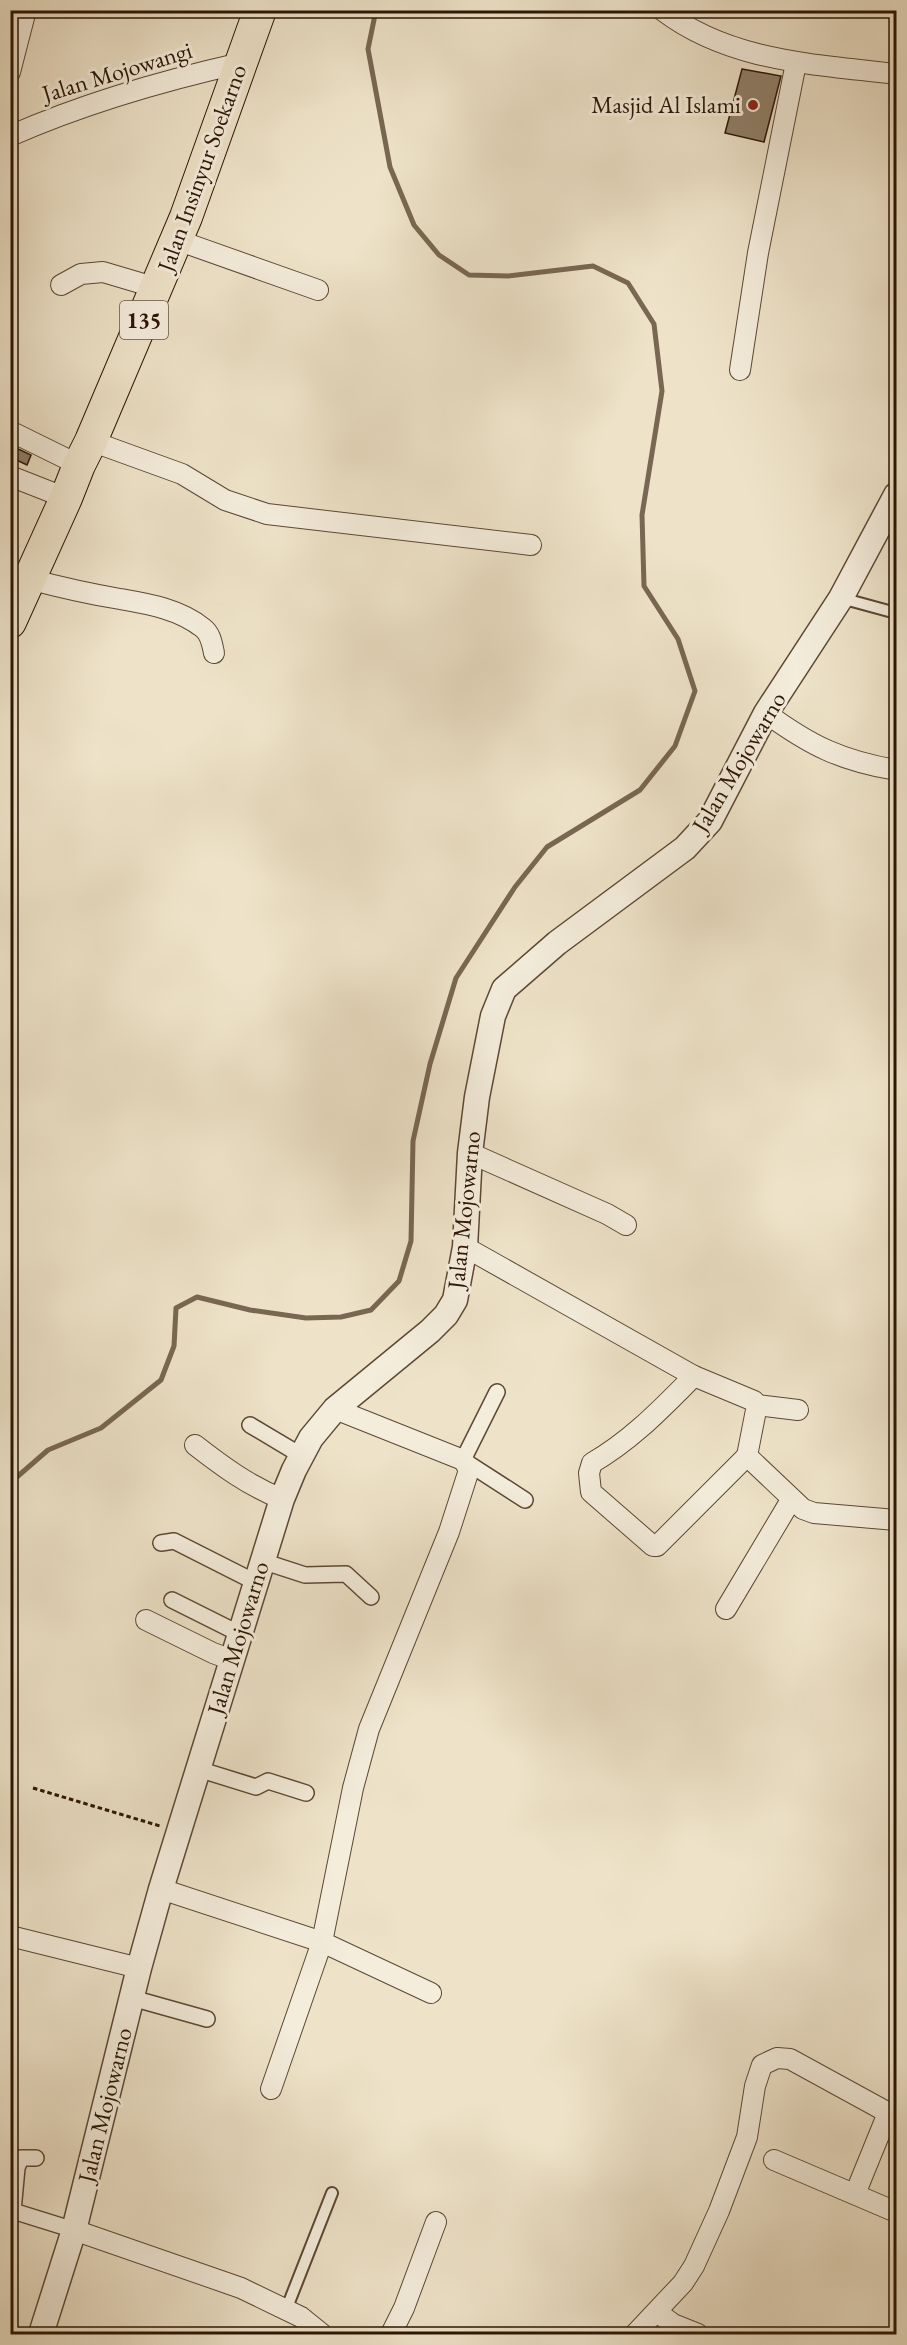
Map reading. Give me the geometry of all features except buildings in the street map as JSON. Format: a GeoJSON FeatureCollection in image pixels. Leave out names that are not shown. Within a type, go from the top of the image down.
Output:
{"type":"FeatureCollection","features":[{"type":"Feature","properties":{"kind":"main road","name":"Jalan Insinyur Soekarno"},"geometry":{"type":"LineString","coordinates":[[10,621],[66,498],[177,240],[260,10]]}},
{"type":"Feature","properties":{"kind":"street"},"geometry":{"type":"LineString","coordinates":[[10,72],[26,10]]}},
{"type":"Feature","properties":{"kind":"street"},"geometry":{"type":"LineString","coordinates":[[662,10],[698,34],[744,51],[796,63],[897,74]]}},
{"type":"Feature","properties":{"kind":"street","name":"Jalan Mojowangi"},"geometry":{"type":"LineString","coordinates":[[10,136],[64,113],[118,95],[172,79],[241,63]]}},
{"type":"Feature","properties":{"kind":"street"},"geometry":{"type":"LineString","coordinates":[[740,370],[758,253],[796,63]]}},
{"type":"Feature","properties":{"kind":"street"},"geometry":{"type":"LineString","coordinates":[[177,240],[318,290]]}},
{"type":"Feature","properties":{"kind":"street"},"geometry":{"type":"LineString","coordinates":[[61,285],[81,274],[103,272],[157,288]]}},
{"type":"Feature","properties":{"kind":"street"},"geometry":{"type":"LineString","coordinates":[[10,431],[85,453],[182,474],[225,500],[267,514],[531,545]]}},
{"type":"Feature","properties":{"kind":"street"},"geometry":{"type":"LineString","coordinates":[[10,476],[66,498]]}},
{"type":"Feature","properties":{"kind":"street","name":"Jalan Mojowarno"},"geometry":{"type":"LineString","coordinates":[[41,2334],[74,2230],[161,1889],[282,1499],[311,1438],[335,1409],[430,1331],[446,1315],[459,1286],[465,1247],[470,1153],[484,1055],[493,1016],[504,989],[557,943],[685,848],[700,833],[721,801],[766,714],[841,598],[897,495]]}},
{"type":"Feature","properties":{"kind":"street"},"geometry":{"type":"LineString","coordinates":[[29,579],[169,610],[204,628],[211,637],[214,653]]}},
{"type":"Feature","properties":{"kind":"street"},"geometry":{"type":"LineString","coordinates":[[766,714],[801,738],[833,753],[865,765],[897,770]]}},
{"type":"Feature","properties":{"kind":"street"},"geometry":{"type":"LineString","coordinates":[[470,1153],[607,1214],[626,1225]]}},
{"type":"Feature","properties":{"kind":"street"},"geometry":{"type":"LineString","coordinates":[[465,1247],[694,1376],[757,1404],[798,1410]]}},
{"type":"Feature","properties":{"kind":"street"},"geometry":{"type":"LineString","coordinates":[[694,1376],[645,1426],[592,1463],[589,1473],[591,1492],[652,1546],[657,1546],[747,1456],[757,1404]]}},
{"type":"Feature","properties":{"kind":"street"},"geometry":{"type":"LineString","coordinates":[[463,1460],[497,1392]]}},
{"type":"Feature","properties":{"kind":"street"},"geometry":{"type":"LineString","coordinates":[[335,1409],[463,1460],[525,1500]]}},
{"type":"Feature","properties":{"kind":"street"},"geometry":{"type":"LineString","coordinates":[[250,1425],[302,1456]]}},
{"type":"Feature","properties":{"kind":"street"},"geometry":{"type":"LineString","coordinates":[[195,1444],[252,1485],[282,1499]]}},
{"type":"Feature","properties":{"kind":"street"},"geometry":{"type":"LineString","coordinates":[[747,1456],[802,1509],[814,1513],[897,1520]]}},
{"type":"Feature","properties":{"kind":"street"},"geometry":{"type":"LineString","coordinates":[[271,2089],[322,1942],[353,1788],[369,1729],[449,1532],[468,1473],[463,1460]]}},
{"type":"Feature","properties":{"kind":"street"},"geometry":{"type":"LineString","coordinates":[[726,1609],[791,1500]]}},
{"type":"Feature","properties":{"kind":"street"},"geometry":{"type":"LineString","coordinates":[[161,1543],[174,1541],[259,1571],[305,1575],[346,1574],[371,1597]]}},
{"type":"Feature","properties":{"kind":"street"},"geometry":{"type":"LineString","coordinates":[[172,1600],[240,1634]]}},
{"type":"Feature","properties":{"kind":"street"},"geometry":{"type":"LineString","coordinates":[[146,1620],[232,1660]]}},
{"type":"Feature","properties":{"kind":"street"},"geometry":{"type":"LineString","coordinates":[[198,1769],[256,1787],[268,1782],[306,1792]]}},
{"type":"Feature","properties":{"kind":"street"},"geometry":{"type":"LineString","coordinates":[[161,1889],[322,1942],[431,1993]]}},
{"type":"Feature","properties":{"kind":"street"},"geometry":{"type":"LineString","coordinates":[[10,1936],[139,1968]]}},
{"type":"Feature","properties":{"kind":"street"},"geometry":{"type":"LineString","coordinates":[[132,1998],[207,2019]]}},
{"type":"Feature","properties":{"kind":"street"},"geometry":{"type":"LineString","coordinates":[[635,2334],[683,2283],[694,2266],[719,2211],[747,2137],[755,2086],[762,2065],[777,2058],[790,2059],[892,2115],[855,2194]]}},
{"type":"Feature","properties":{"kind":"street"},"geometry":{"type":"LineString","coordinates":[[36,2158],[21,2158],[17,2168],[13,2211],[241,2288],[301,2317],[322,2334]]}},
{"type":"Feature","properties":{"kind":"street"},"geometry":{"type":"LineString","coordinates":[[774,2160],[897,2212]]}},
{"type":"Feature","properties":{"kind":"street"},"geometry":{"type":"LineString","coordinates":[[391,2334],[404,2308],[436,2222]]}},
{"type":"Feature","properties":{"kind":"street"},"geometry":{"type":"LineString","coordinates":[[657,2312],[669,2329],[698,2334]]}},
{"type":"Feature","properties":{"kind":"lane"},"geometry":{"type":"LineString","coordinates":[[841,598],[897,613]]}},
{"type":"Feature","properties":{"kind":"lane"},"geometry":{"type":"LineString","coordinates":[[286,2310],[332,2193]]}},
{"type":"Feature","properties":{"kind":"path"},"geometry":{"type":"LineString","coordinates":[[33,1788],[178,1832]]}},
{"type":"Feature","properties":{"kind":"waterway"},"geometry":{"type":"LineString","coordinates":[[10,1483],[48,1450],[101,1428],[161,1380],[174,1346],[176,1308],[197,1297],[250,1310],[306,1318],[341,1317],[371,1310],[399,1281],[411,1241],[413,1141],[430,1064],[456,978],[515,887],[547,847],[640,790],[675,746],[695,691],[678,639],[644,586],[642,515],[662,391],[654,324],[628,283],[593,266],[508,276],[469,275],[439,255],[414,225],[390,167],[368,49],[376,10]]}},
{"type":"Feature","properties":{"kind":"place","name":"Masjid Al Islami"},"geometry":{"type":"Point","coordinates":[753,105]}}]}
